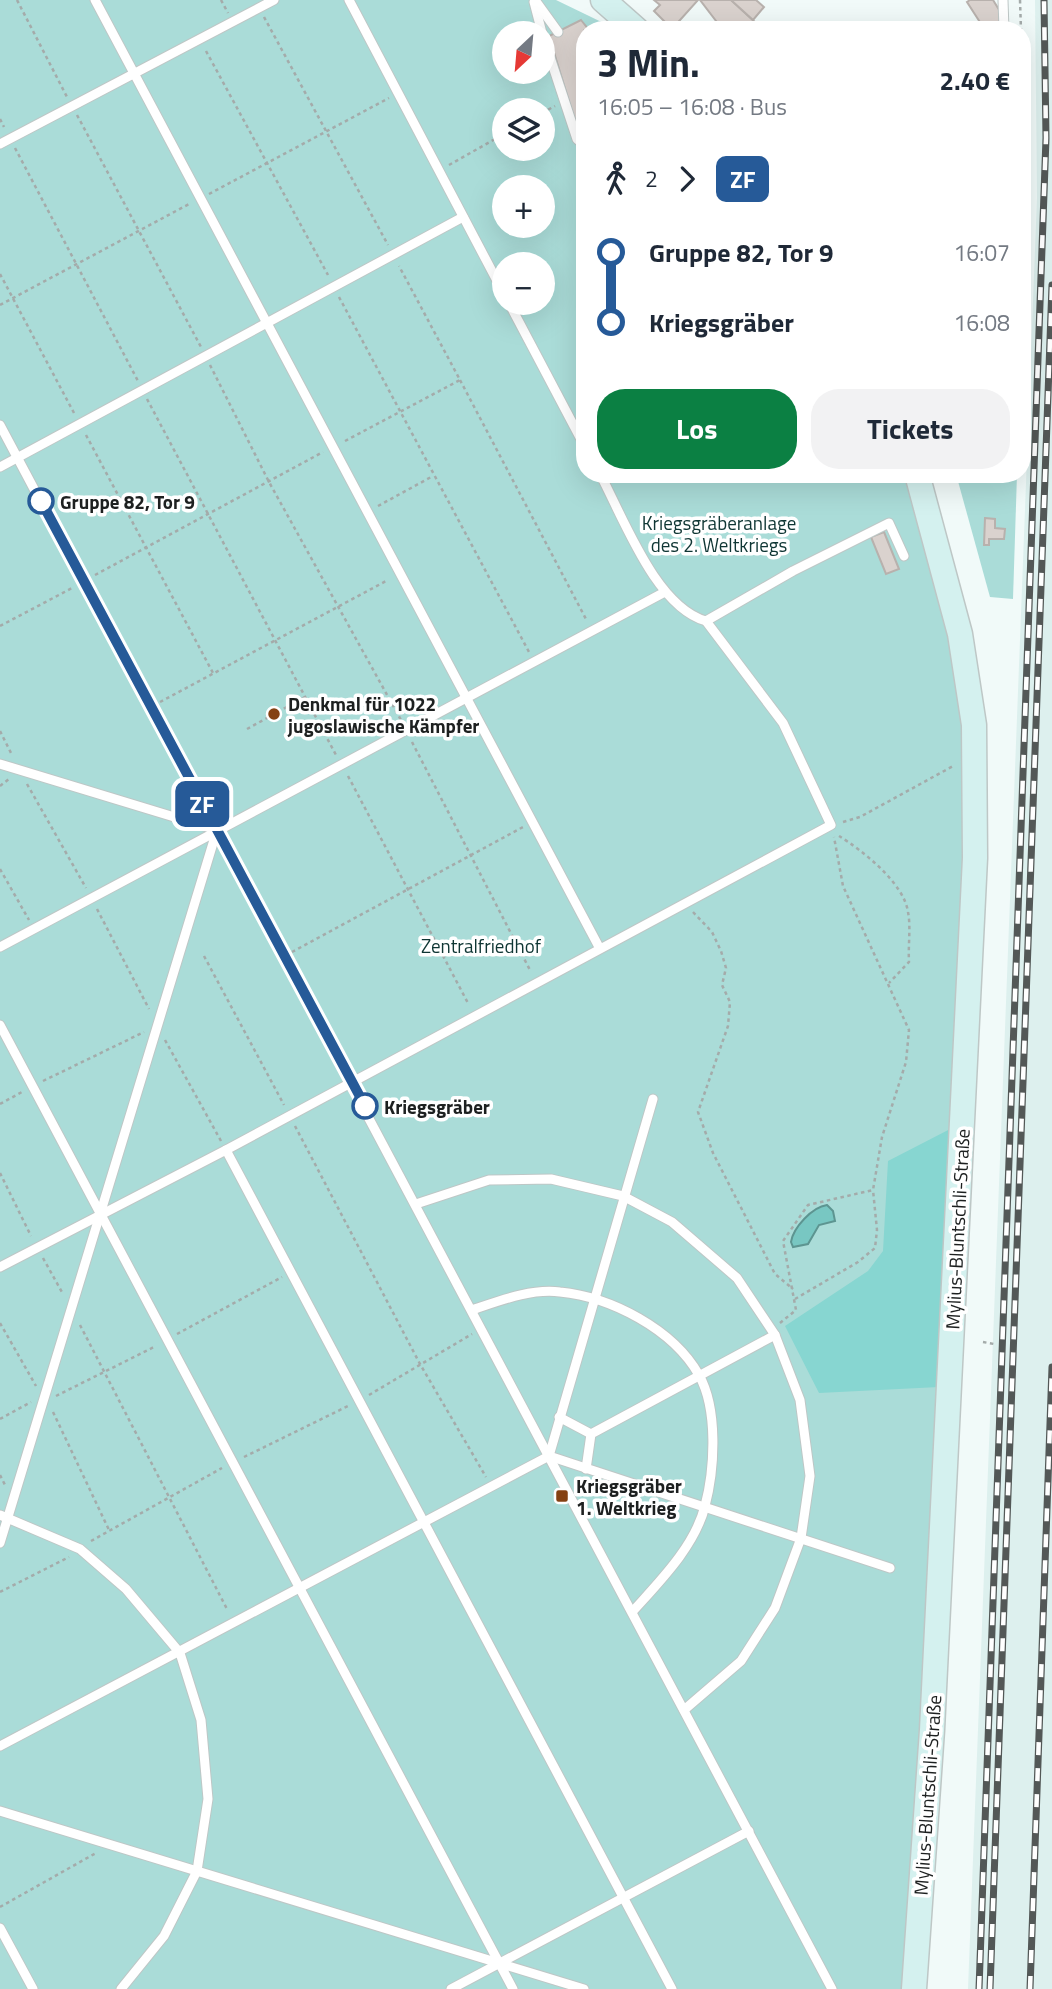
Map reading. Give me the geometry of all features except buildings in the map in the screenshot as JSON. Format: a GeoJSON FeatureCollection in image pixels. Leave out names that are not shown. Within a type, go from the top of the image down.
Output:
{"type":"FeatureCollection","features":[{"type":"Feature","properties":{"kind":"street"},"geometry":{"type":"LineString","coordinates":[[603,0],[627,21]]}},
{"type":"Feature","properties":{"kind":"street","name":"Mylius-Bluntschli-Straße"},"geometry":{"type":"LineString","coordinates":[[914,1989],[932,1730],[975,858],[974,725],[960,634],[919,483]]}},
{"type":"Feature","properties":{"kind":"lane"},"geometry":{"type":"LineString","coordinates":[[95,0],[599,947]]}},
{"type":"Feature","properties":{"kind":"lane"},"geometry":{"type":"LineString","coordinates":[[0,144],[274,0]]}},
{"type":"Feature","properties":{"kind":"lane"},"geometry":{"type":"LineString","coordinates":[[349,0],[492,271]]}},
{"type":"Feature","properties":{"kind":"lane"},"geometry":{"type":"LineString","coordinates":[[534,0],[558,32]]}},
{"type":"Feature","properties":{"kind":"lane"},"geometry":{"type":"LineString","coordinates":[[534,0],[539,21]]}},
{"type":"Feature","properties":{"kind":"lane"},"geometry":{"type":"LineString","coordinates":[[1003,0],[1004,21]]}},
{"type":"Feature","properties":{"kind":"lane"},"geometry":{"type":"LineString","coordinates":[[555,72],[576,136]]}},
{"type":"Feature","properties":{"kind":"lane"},"geometry":{"type":"LineString","coordinates":[[0,467],[463,217]]}},
{"type":"Feature","properties":{"kind":"lane"},"geometry":{"type":"LineString","coordinates":[[515,315],[576,430]]}},
{"type":"Feature","properties":{"kind":"lane"},"geometry":{"type":"LineString","coordinates":[[0,425],[832,1989]]}},
{"type":"Feature","properties":{"kind":"lane"},"geometry":{"type":"LineString","coordinates":[[0,1267],[226,1150],[474,1014],[831,825],[783,723],[706,621],[690,616],[663,593],[605,483]]}},
{"type":"Feature","properties":{"kind":"lane"},"geometry":{"type":"LineString","coordinates":[[706,621],[793,571],[889,523],[904,556]]}},
{"type":"Feature","properties":{"kind":"lane"},"geometry":{"type":"LineString","coordinates":[[0,947],[663,593]]}},
{"type":"Feature","properties":{"kind":"lane"},"geometry":{"type":"LineString","coordinates":[[0,764],[216,830]]}},
{"type":"Feature","properties":{"kind":"lane"},"geometry":{"type":"LineString","coordinates":[[0,1543],[4,1516],[45,1395],[216,830]]}},
{"type":"Feature","properties":{"kind":"lane"},"geometry":{"type":"LineString","coordinates":[[0,1025],[513,1989]]}},
{"type":"Feature","properties":{"kind":"lane"},"geometry":{"type":"LineString","coordinates":[[549,1456],[653,1099]]}},
{"type":"Feature","properties":{"kind":"lane"},"geometry":{"type":"LineString","coordinates":[[226,1150],[672,1989]]}},
{"type":"Feature","properties":{"kind":"lane"},"geometry":{"type":"LineString","coordinates":[[416,1204],[489,1180],[551,1179],[623,1196],[672,1222],[737,1279],[774,1332],[800,1400],[810,1476],[801,1538],[775,1608],[741,1661],[684,1710]]}},
{"type":"Feature","properties":{"kind":"lane"},"geometry":{"type":"LineString","coordinates":[[472,1310],[511,1298],[558,1291],[593,1298],[654,1327],[699,1375],[713,1426],[711,1477],[705,1508],[686,1545],[662,1580],[633,1611]]}},
{"type":"Feature","properties":{"kind":"lane"},"geometry":{"type":"LineString","coordinates":[[591,1433],[774,1332]]}},
{"type":"Feature","properties":{"kind":"lane"},"geometry":{"type":"LineString","coordinates":[[559,1417],[591,1433]]}},
{"type":"Feature","properties":{"kind":"lane"},"geometry":{"type":"LineString","coordinates":[[586,1469],[591,1433]]}},
{"type":"Feature","properties":{"kind":"lane"},"geometry":{"type":"LineString","coordinates":[[0,1746],[549,1456],[890,1568]]}},
{"type":"Feature","properties":{"kind":"lane"},"geometry":{"type":"LineString","coordinates":[[4,1516],[80,1549],[126,1589],[180,1653],[201,1720],[208,1799],[197,1871],[164,1937],[121,1989]]}},
{"type":"Feature","properties":{"kind":"lane"},"geometry":{"type":"LineString","coordinates":[[0,1811],[584,1989]]}},
{"type":"Feature","properties":{"kind":"lane"},"geometry":{"type":"LineString","coordinates":[[451,1989],[749,1831]]}},
{"type":"Feature","properties":{"kind":"lane"},"geometry":{"type":"LineString","coordinates":[[0,1928],[33,1989]]}},
{"type":"Feature","properties":{"kind":"path"},"geometry":{"type":"LineString","coordinates":[[17,0],[270,482],[406,730],[535,982]]}},
{"type":"Feature","properties":{"kind":"path"},"geometry":{"type":"LineString","coordinates":[[1020,0],[1021,21]]}},
{"type":"Feature","properties":{"kind":"path"},"geometry":{"type":"LineString","coordinates":[[200,39],[534,662]]}},
{"type":"Feature","properties":{"kind":"path"},"geometry":{"type":"LineString","coordinates":[[0,305],[398,93]]}},
{"type":"Feature","properties":{"kind":"path"},"geometry":{"type":"LineString","coordinates":[[0,119],[474,1014]]}},
{"type":"Feature","properties":{"kind":"path"},"geometry":{"type":"LineString","coordinates":[[439,170],[492,141]]}},
{"type":"Feature","properties":{"kind":"path"},"geometry":{"type":"LineString","coordinates":[[0,274],[213,673]]}},
{"type":"Feature","properties":{"kind":"path"},"geometry":{"type":"LineString","coordinates":[[460,380],[592,631]]}},
{"type":"Feature","properties":{"kind":"path"},"geometry":{"type":"LineString","coordinates":[[369,511],[434,475]]}},
{"type":"Feature","properties":{"kind":"path"},"geometry":{"type":"LineString","coordinates":[[150,707],[400,573]]}},
{"type":"Feature","properties":{"kind":"path"},"geometry":{"type":"LineString","coordinates":[[247,729],[304,697]]}},
{"type":"Feature","properties":{"kind":"path"},"geometry":{"type":"LineString","coordinates":[[0,731],[19,769]]}},
{"type":"Feature","properties":{"kind":"path"},"geometry":{"type":"LineString","coordinates":[[831,825],[860,817],[957,764]]}},
{"type":"Feature","properties":{"kind":"path"},"geometry":{"type":"LineString","coordinates":[[284,957],[532,822]]}},
{"type":"Feature","properties":{"kind":"path"},"geometry":{"type":"LineString","coordinates":[[795,1299],[858,1262],[875,1248],[877,1230],[873,1190],[882,1137],[905,1062],[909,1030],[843,886],[832,831],[867,853],[903,896],[908,912],[909,961],[889,983]]}},
{"type":"Feature","properties":{"kind":"path"},"geometry":{"type":"LineString","coordinates":[[0,869],[34,929]]}},
{"type":"Feature","properties":{"kind":"path"},"geometry":{"type":"LineString","coordinates":[[684,902],[712,932],[721,951],[726,968],[722,985],[730,1002],[728,1026],[698,1112],[713,1153],[775,1274],[794,1289]]}},
{"type":"Feature","properties":{"kind":"path"},"geometry":{"type":"LineString","coordinates":[[204,956],[420,1364],[491,1486]]}},
{"type":"Feature","properties":{"kind":"path"},"geometry":{"type":"LineString","coordinates":[[0,1172],[234,1624]]}},
{"type":"Feature","properties":{"kind":"path"},"geometry":{"type":"LineString","coordinates":[[774,1332],[796,1310],[783,1241],[808,1205],[873,1190]]}},
{"type":"Feature","properties":{"kind":"path"},"geometry":{"type":"LineString","coordinates":[[0,1419],[45,1395],[60,1396],[106,1373],[291,1272]]}},
{"type":"Feature","properties":{"kind":"path"},"geometry":{"type":"LineString","coordinates":[[0,1323],[30,1379],[45,1395],[109,1530]]}},
{"type":"Feature","properties":{"kind":"path"},"geometry":{"type":"LineString","coordinates":[[983,1342],[994,1344]]}},
{"type":"Feature","properties":{"kind":"path"},"geometry":{"type":"LineString","coordinates":[[0,1907],[111,1845]]}},
{"type":"Feature","properties":{"kind":"shaded area"},"geometry":{"type":"Polygon","coordinates":[[[1035,0],[1052,0],[1052,1989],[968,1989],[1026,483],[1031,483],[1031,354],[1037,198],[1035,0]]]}},
{"type":"Feature","properties":{"kind":"shaded area"},"geometry":{"type":"Polygon","coordinates":[[[954,1127],[939,1387],[819,1393],[785,1326],[868,1271],[883,1251],[888,1161],[954,1127]]]}},
{"type":"Feature","properties":{"kind":"shaded area"},"geometry":{"type":"Polygon","coordinates":[[[827,1205],[833,1211],[835,1221],[819,1225],[808,1244],[793,1247],[791,1242],[799,1225],[815,1210],[827,1205]]]}},
{"type":"Feature","properties":{"kind":"green space","name":"Zentralfriedhof"},"geometry":{"type":"Polygon","coordinates":[[[0,0],[556,0],[599,21],[576,21],[576,483],[908,483],[951,643],[964,724],[968,859],[907,1989],[0,1989],[0,0]]]}},
{"type":"Feature","properties":{"kind":"green space"},"geometry":{"type":"Polygon","coordinates":[[[958,483],[1017,483],[1013,599],[990,597],[958,483]]]}},
{"type":"Feature","properties":{"kind":"railway"},"geometry":{"type":"LineString","coordinates":[[979,1989],[1046,138],[1044,0]]}},
{"type":"Feature","properties":{"kind":"railway"},"geometry":{"type":"LineString","coordinates":[[990,1989],[1052,285]]}},
{"type":"Feature","properties":{"kind":"railway"},"geometry":{"type":"LineString","coordinates":[[1030,1989],[1052,1367]]}},
{"type":"Feature","properties":{"kind":"bus line","name":"ZF"},"geometry":{"type":"LineString","coordinates":[[41,501],[365,1106]]}},
{"type":"Feature","properties":{"kind":"place","name":"Gruppe 82, Tor 9"},"geometry":{"type":"Point","coordinates":[41,501]}},
{"type":"Feature","properties":{"kind":"place","name":"Denkmal für 1022 jugoslawische Kämpfer"},"geometry":{"type":"Point","coordinates":[274,714]}},
{"type":"Feature","properties":{"kind":"place","name":"Kriegsgräber"},"geometry":{"type":"Point","coordinates":[365,1106]}},
{"type":"Feature","properties":{"kind":"place","name":"Kriegsgräber 1. Weltkrieg"},"geometry":{"type":"Point","coordinates":[562,1496]}},
{"type":"Feature","properties":{"kind":"park label","name":"Kriegsgräberanlage des 2. Weltkriegs"},"geometry":{"type":"Point","coordinates":[719,533]}}]}
